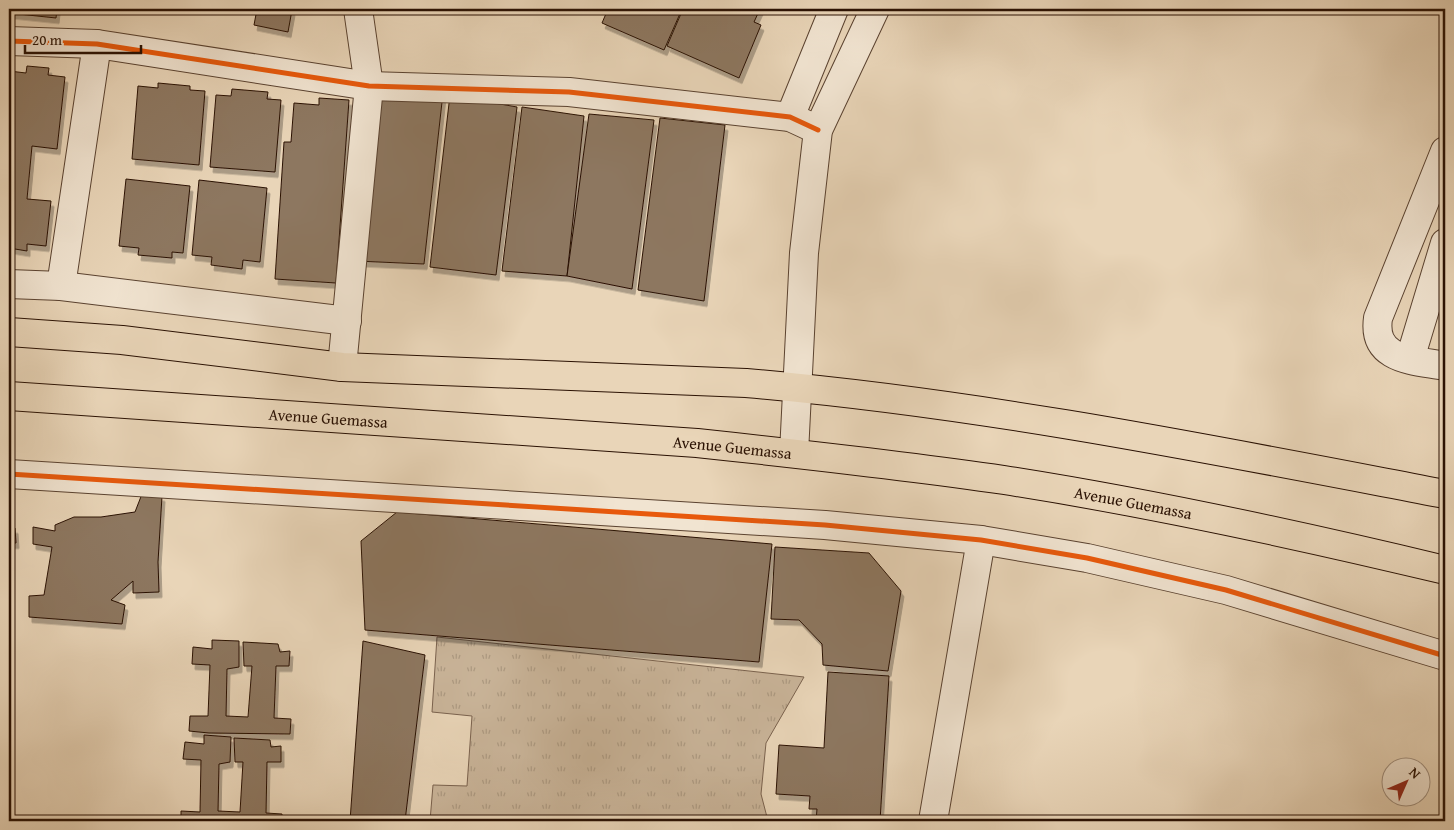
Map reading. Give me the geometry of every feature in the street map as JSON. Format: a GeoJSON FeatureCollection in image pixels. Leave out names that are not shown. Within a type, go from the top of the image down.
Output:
{"type":"FeatureCollection","features":[{"type":"Feature","properties":{"kind":"main road"},"geometry":{"type":"LineString","coordinates":[[9,332],[122,340],[342,367],[746,383],[797,387],[1062,423],[1445,494]]}},
{"type":"Feature","properties":{"kind":"main road","name":"Avenue Guemassa"},"geometry":{"type":"LineString","coordinates":[[9,396],[688,443],[794,453],[1005,480],[1221,519],[1445,570]]}},
{"type":"Feature","properties":{"kind":"street"},"geometry":{"type":"LineString","coordinates":[[342,367],[369,86],[358,9]]}},
{"type":"Feature","properties":{"kind":"street"},"geometry":{"type":"LineString","coordinates":[[790,117],[834,9]]}},
{"type":"Feature","properties":{"kind":"street"},"geometry":{"type":"LineString","coordinates":[[794,453],[804,253],[818,130],[875,9]]}},
{"type":"Feature","properties":{"kind":"street"},"geometry":{"type":"LineString","coordinates":[[9,41],[97,44],[369,86],[569,92],[790,117],[818,130]]}},
{"type":"Feature","properties":{"kind":"street"},"geometry":{"type":"LineString","coordinates":[[61,286],[97,44]]}},
{"type":"Feature","properties":{"kind":"street"},"geometry":{"type":"LineString","coordinates":[[1445,152],[1440,178],[1376,330],[1380,342],[1388,352],[1410,359],[1445,366]]}},
{"type":"Feature","properties":{"kind":"street"},"geometry":{"type":"LineString","coordinates":[[1410,359],[1445,243]]}},
{"type":"Feature","properties":{"kind":"street"},"geometry":{"type":"LineString","coordinates":[[9,284],[61,286],[347,321]]}},
{"type":"Feature","properties":{"kind":"street"},"geometry":{"type":"LineString","coordinates":[[9,474],[825,525],[981,540],[1088,558],[1216,587],[1445,656]]}},
{"type":"Feature","properties":{"kind":"street"},"geometry":{"type":"LineString","coordinates":[[933,821],[981,540]]}},
{"type":"Feature","properties":{"kind":"green space"},"geometry":{"type":"Polygon","coordinates":[[[437,637],[804,677],[766,743],[761,794],[768,821],[430,821],[433,785],[467,786],[472,716],[432,712],[437,637]]]}},
{"type":"Feature","properties":{"kind":"building"},"geometry":{"type":"Polygon","coordinates":[[[9,9],[57,9],[56,18],[9,13],[9,9]]]}},
{"type":"Feature","properties":{"kind":"building"},"geometry":{"type":"Polygon","coordinates":[[[257,9],[292,10],[288,32],[254,25],[257,9]]]}},
{"type":"Feature","properties":{"kind":"building"},"geometry":{"type":"Polygon","coordinates":[[[608,9],[682,9],[664,50],[602,23],[608,9]]]}},
{"type":"Feature","properties":{"kind":"building"},"geometry":{"type":"Polygon","coordinates":[[[683,9],[760,9],[754,22],[761,25],[739,78],[667,46],[683,9]]]}},
{"type":"Feature","properties":{"kind":"building"},"geometry":{"type":"Polygon","coordinates":[[[27,66],[49,68],[48,75],[65,77],[57,149],[32,146],[27,199],[51,201],[46,246],[27,244],[27,251],[9,248],[9,71],[26,73],[27,66]]]}},
{"type":"Feature","properties":{"kind":"building"},"geometry":{"type":"Polygon","coordinates":[[[158,83],[190,86],[190,90],[205,91],[199,165],[132,159],[138,86],[158,88],[158,83]]]}},
{"type":"Feature","properties":{"kind":"building"},"geometry":{"type":"Polygon","coordinates":[[[375,87],[443,93],[424,264],[356,261],[375,87]]]}},
{"type":"Feature","properties":{"kind":"building"},"geometry":{"type":"Polygon","coordinates":[[[232,89],[268,92],[267,99],[281,100],[275,172],[210,167],[216,95],[231,96],[232,89]]]}},
{"type":"Feature","properties":{"kind":"building"},"geometry":{"type":"Polygon","coordinates":[[[450,95],[517,107],[496,275],[430,267],[450,95]]]}},
{"type":"Feature","properties":{"kind":"building"},"geometry":{"type":"Polygon","coordinates":[[[319,98],[349,100],[336,283],[275,279],[284,142],[291,142],[294,103],[319,105],[319,98]]]}},
{"type":"Feature","properties":{"kind":"building"},"geometry":{"type":"Polygon","coordinates":[[[522,107],[584,116],[567,276],[502,271],[522,107]]]}},
{"type":"Feature","properties":{"kind":"building"},"geometry":{"type":"Polygon","coordinates":[[[589,114],[654,120],[632,289],[567,276],[589,114]]]}},
{"type":"Feature","properties":{"kind":"building"},"geometry":{"type":"Polygon","coordinates":[[[660,118],[725,125],[704,301],[638,290],[660,118]]]}},
{"type":"Feature","properties":{"kind":"building"},"geometry":{"type":"Polygon","coordinates":[[[126,179],[190,186],[183,253],[172,252],[172,258],[138,255],[139,248],[119,246],[126,179]]]}},
{"type":"Feature","properties":{"kind":"building"},"geometry":{"type":"Polygon","coordinates":[[[199,180],[267,188],[260,262],[243,260],[242,269],[211,265],[212,257],[192,255],[199,180]]]}},
{"type":"Feature","properties":{"kind":"building"},"geometry":{"type":"Polygon","coordinates":[[[142,494],[162,496],[158,562],[159,592],[133,593],[133,581],[111,600],[125,605],[122,624],[29,617],[29,596],[44,595],[52,547],[33,544],[33,527],[55,531],[55,525],[74,517],[101,517],[135,512],[142,494]]]}},
{"type":"Feature","properties":{"kind":"building"},"geometry":{"type":"Polygon","coordinates":[[[397,512],[772,544],[759,662],[365,630],[361,541],[397,512]]]}},
{"type":"Feature","properties":{"kind":"building"},"geometry":{"type":"Polygon","coordinates":[[[9,528],[15,528],[16,543],[9,543],[9,528]]]}},
{"type":"Feature","properties":{"kind":"building"},"geometry":{"type":"Polygon","coordinates":[[[775,547],[869,553],[901,591],[888,671],[823,665],[822,644],[799,620],[771,619],[775,547]]]}},
{"type":"Feature","properties":{"kind":"building"},"geometry":{"type":"Polygon","coordinates":[[[212,640],[239,641],[239,667],[227,669],[226,716],[248,717],[252,666],[244,666],[243,642],[278,644],[280,652],[290,651],[289,666],[276,666],[274,718],[291,719],[290,734],[189,731],[190,716],[208,716],[210,665],[192,664],[193,647],[212,649],[212,640]]]}},
{"type":"Feature","properties":{"kind":"building"},"geometry":{"type":"Polygon","coordinates":[[[363,641],[425,655],[405,821],[350,821],[363,641]]]}},
{"type":"Feature","properties":{"kind":"building"},"geometry":{"type":"Polygon","coordinates":[[[828,672],[889,676],[880,821],[816,821],[817,809],[809,809],[810,796],[776,794],[779,745],[824,748],[828,672]]]}},
{"type":"Feature","properties":{"kind":"building"},"geometry":{"type":"Polygon","coordinates":[[[204,735],[231,737],[230,762],[219,764],[218,811],[240,812],[243,762],[235,762],[234,738],[270,740],[271,747],[281,746],[281,762],[267,762],[266,813],[282,814],[282,821],[181,821],[181,811],[200,812],[201,760],[183,759],[185,742],[204,744],[204,735]]]}},
{"type":"Feature","properties":{"kind":"cycle path"},"geometry":{"type":"LineString","coordinates":[[9,41],[97,44],[369,86],[569,92],[790,117],[818,130]]}},
{"type":"Feature","properties":{"kind":"cycle path"},"geometry":{"type":"LineString","coordinates":[[9,474],[825,525],[981,540],[1087,558],[1226,590],[1445,656]]}}]}
